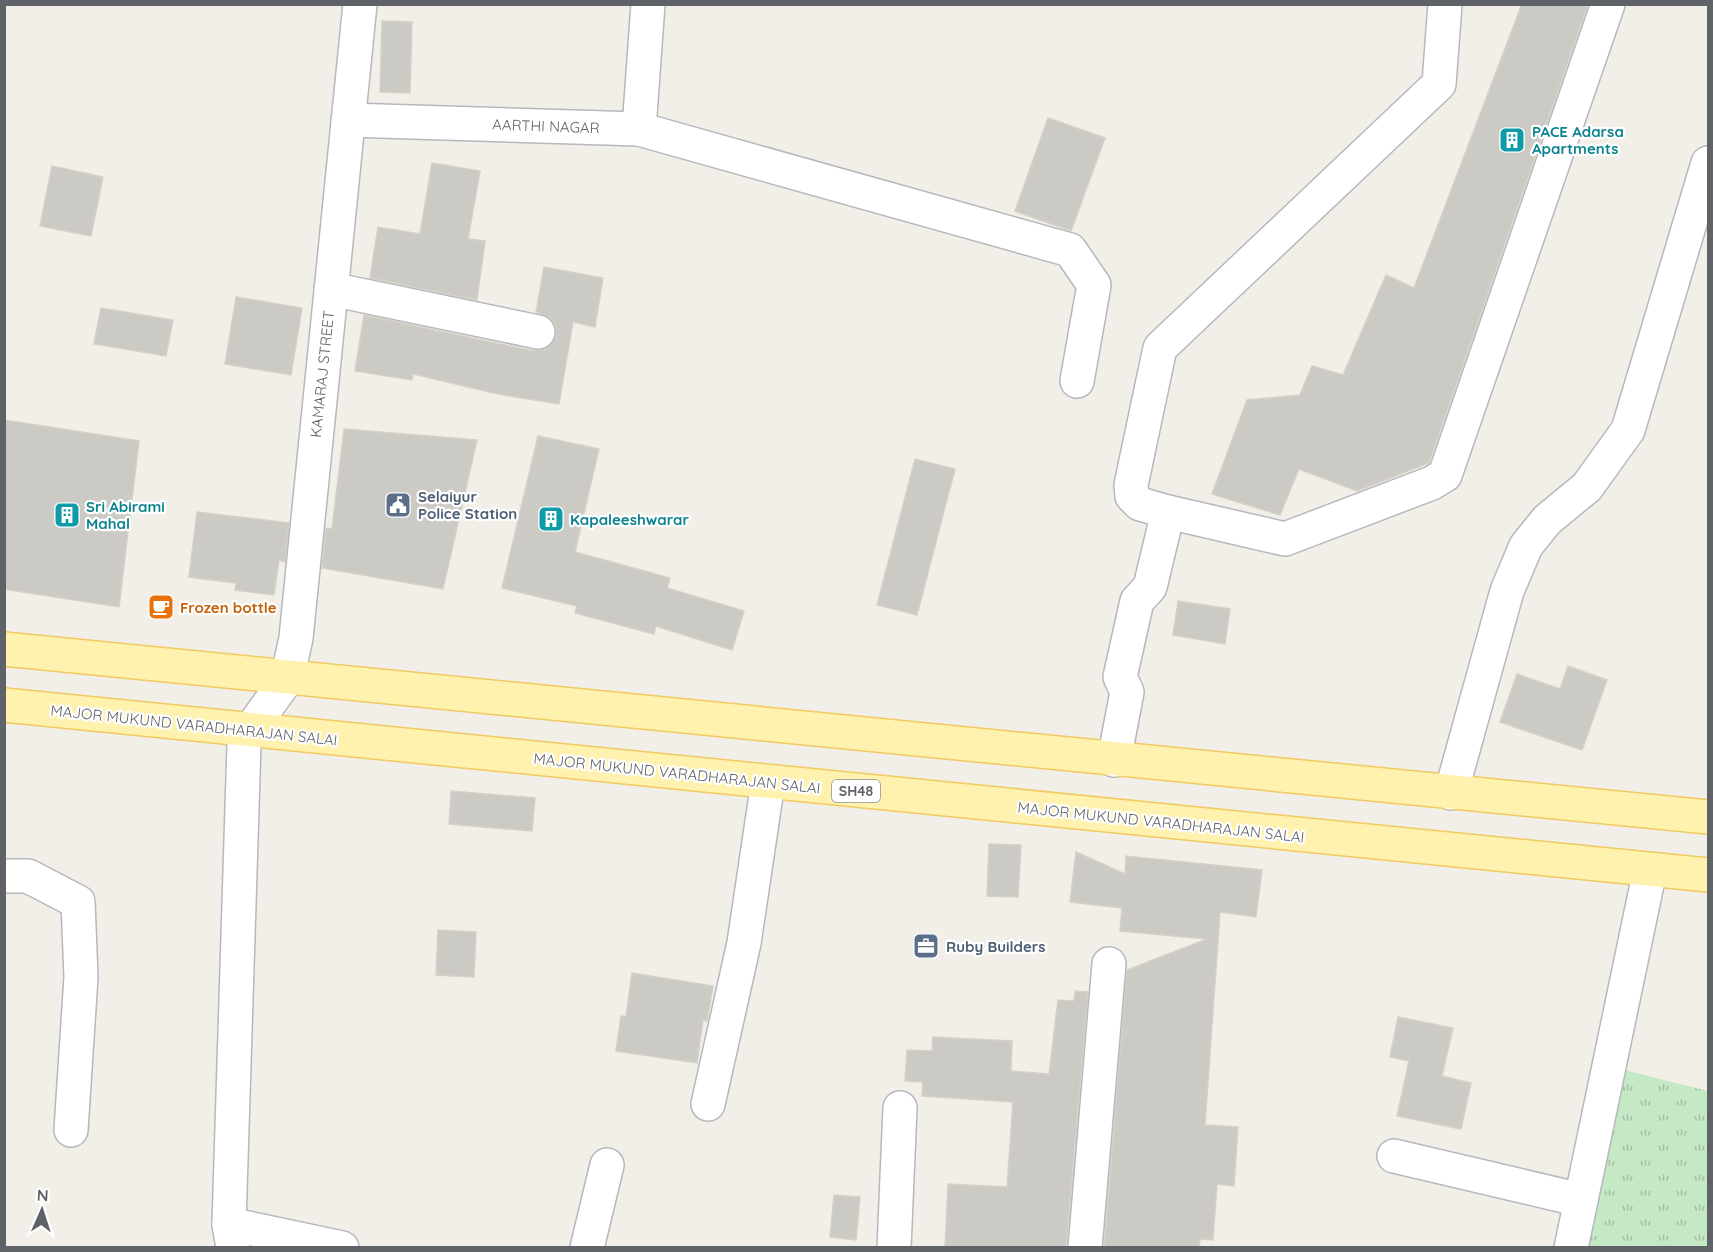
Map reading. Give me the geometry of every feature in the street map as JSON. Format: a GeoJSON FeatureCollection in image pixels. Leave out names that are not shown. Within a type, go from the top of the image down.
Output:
{"type":"FeatureCollection","features":[{"type":"Feature","properties":{"kind":"main road"},"geometry":{"type":"LineString","coordinates":[[4,649],[287,679],[1708,817]]}},
{"type":"Feature","properties":{"kind":"main road","name":"MAJOR MUKUND VARADHARAJAN SALAI"},"geometry":{"type":"LineString","coordinates":[[4,705],[1708,874]]}},
{"type":"Feature","properties":{"kind":"street","name":"KAMARAJ STREET"},"geometry":{"type":"LineString","coordinates":[[250,730],[287,679],[296,638],[360,4]]}},
{"type":"Feature","properties":{"kind":"street"},"geometry":{"type":"LineString","coordinates":[[639,129],[648,4]]}},
{"type":"Feature","properties":{"kind":"street"},"geometry":{"type":"LineString","coordinates":[[1445,4],[1439,84],[1160,348],[1131,484],[1132,496],[1140,504],[1285,539],[1432,483],[1445,475],[1608,4]]}},
{"type":"Feature","properties":{"kind":"street","name":"AARTHI NAGAR"},"geometry":{"type":"LineString","coordinates":[[348,120],[639,129],[1070,250],[1094,285],[1077,381]]}},
{"type":"Feature","properties":{"kind":"street"},"geometry":{"type":"LineString","coordinates":[[1451,793],[1507,591],[1526,546],[1547,520],[1587,487],[1628,430],[1704,198],[1708,163]]}},
{"type":"Feature","properties":{"kind":"street"},"geometry":{"type":"LineString","coordinates":[[331,289],[538,332]]}},
{"type":"Feature","properties":{"kind":"street"},"geometry":{"type":"LineString","coordinates":[[1114,760],[1127,692],[1141,679],[1157,603],[1150,587],[1168,512]]}},
{"type":"Feature","properties":{"kind":"street"},"geometry":{"type":"LineString","coordinates":[[250,730],[244,744],[231,1236],[342,1248]]}},
{"type":"Feature","properties":{"kind":"street"},"geometry":{"type":"LineString","coordinates":[[708,1104],[744,943],[768,782]]}},
{"type":"Feature","properties":{"kind":"street"},"geometry":{"type":"LineString","coordinates":[[1571,1248],[1650,870]]}},
{"type":"Feature","properties":{"kind":"street"},"geometry":{"type":"LineString","coordinates":[[4,876],[28,876],[78,902],[81,977],[71,1130]]}},
{"type":"Feature","properties":{"kind":"street"},"geometry":{"type":"LineString","coordinates":[[1086,1248],[1109,964]]}},
{"type":"Feature","properties":{"kind":"street"},"geometry":{"type":"LineString","coordinates":[[894,1248],[900,1108]]}},
{"type":"Feature","properties":{"kind":"street"},"geometry":{"type":"LineString","coordinates":[[1394,1156],[1581,1200]]}},
{"type":"Feature","properties":{"kind":"street"},"geometry":{"type":"LineString","coordinates":[[587,1248],[607,1165]]}},
{"type":"Feature","properties":{"kind":"green space"},"geometry":{"type":"Polygon","coordinates":[[[1624,1070],[1708,1091],[1708,1247],[1586,1248],[1624,1070]]]}},
{"type":"Feature","properties":{"kind":"building","name":"PACE Adarsa Apartments"},"geometry":{"type":"Polygon","coordinates":[[[1522,4],[1588,4],[1429,463],[1357,491],[1299,469],[1280,515],[1212,494],[1247,400],[1300,395],[1312,366],[1343,375],[1386,275],[1414,288],[1522,4]]]}},
{"type":"Feature","properties":{"kind":"building"},"geometry":{"type":"Polygon","coordinates":[[[382,21],[412,22],[410,93],[380,92],[382,21]]]}},
{"type":"Feature","properties":{"kind":"building"},"geometry":{"type":"Polygon","coordinates":[[[1048,118],[1105,138],[1071,231],[1015,211],[1048,118]]]}},
{"type":"Feature","properties":{"kind":"building"},"geometry":{"type":"Polygon","coordinates":[[[432,163],[480,171],[468,239],[485,241],[477,300],[370,278],[378,227],[420,234],[432,163]]]}},
{"type":"Feature","properties":{"kind":"building"},"geometry":{"type":"Polygon","coordinates":[[[52,166],[103,177],[91,236],[40,226],[52,166]]]}},
{"type":"Feature","properties":{"kind":"building"},"geometry":{"type":"Polygon","coordinates":[[[544,267],[603,278],[595,327],[573,322],[559,404],[498,394],[413,374],[412,380],[355,371],[364,315],[529,350],[544,350],[552,344],[556,335],[556,326],[551,318],[536,312],[544,267]]]}},
{"type":"Feature","properties":{"kind":"building"},"geometry":{"type":"Polygon","coordinates":[[[236,297],[302,308],[291,375],[225,364],[236,297]]]}},
{"type":"Feature","properties":{"kind":"building"},"geometry":{"type":"Polygon","coordinates":[[[101,308],[173,320],[166,356],[94,344],[101,308]]]}},
{"type":"Feature","properties":{"kind":"building","name":"Sri Abirami Mahal"},"geometry":{"type":"Polygon","coordinates":[[[4,420],[139,441],[119,607],[4,589],[4,420]]]}},
{"type":"Feature","properties":{"kind":"building","name":"Selaiyur Police Station"},"geometry":{"type":"Polygon","coordinates":[[[344,429],[477,440],[443,589],[322,568],[326,528],[332,529],[344,429]]]}},
{"type":"Feature","properties":{"kind":"building"},"geometry":{"type":"Polygon","coordinates":[[[538,436],[599,449],[575,552],[670,578],[667,588],[744,611],[732,650],[656,626],[654,634],[575,613],[577,606],[502,588],[538,436]]]}},
{"type":"Feature","properties":{"kind":"building"},"geometry":{"type":"Polygon","coordinates":[[[915,459],[955,469],[917,615],[877,605],[915,459]]]}},
{"type":"Feature","properties":{"kind":"building"},"geometry":{"type":"Polygon","coordinates":[[[197,512],[289,523],[285,562],[279,560],[274,595],[235,590],[236,583],[189,577],[197,512]]]}},
{"type":"Feature","properties":{"kind":"building"},"geometry":{"type":"Polygon","coordinates":[[[1178,601],[1230,609],[1225,644],[1173,635],[1178,601]]]}},
{"type":"Feature","properties":{"kind":"building"},"geometry":{"type":"Polygon","coordinates":[[[1568,666],[1607,680],[1582,750],[1500,722],[1517,674],[1560,689],[1568,666]]]}},
{"type":"Feature","properties":{"kind":"building"},"geometry":{"type":"Polygon","coordinates":[[[451,791],[535,798],[532,831],[449,824],[451,791]]]}},
{"type":"Feature","properties":{"kind":"building"},"geometry":{"type":"Polygon","coordinates":[[[989,844],[1021,845],[1018,897],[987,896],[989,844]]]}},
{"type":"Feature","properties":{"kind":"building"},"geometry":{"type":"Polygon","coordinates":[[[1076,852],[1125,874],[1126,856],[1262,870],[1256,917],[1220,912],[1205,1125],[1238,1127],[1234,1186],[1217,1184],[1213,1240],[1200,1239],[1199,1248],[1104,1248],[1127,970],[1207,939],[1120,931],[1122,908],[1070,902],[1076,852]]]}},
{"type":"Feature","properties":{"kind":"building"},"geometry":{"type":"Polygon","coordinates":[[[438,930],[476,932],[474,977],[436,975],[438,930]]]}},
{"type":"Feature","properties":{"kind":"building"},"geometry":{"type":"Polygon","coordinates":[[[632,973],[713,986],[707,1021],[703,1020],[697,1063],[616,1051],[621,1016],[626,1017],[632,973]]]}},
{"type":"Feature","properties":{"kind":"building"},"geometry":{"type":"Polygon","coordinates":[[[1075,991],[1088,992],[1066,1248],[945,1248],[948,1184],[1007,1187],[1013,1102],[922,1096],[923,1082],[905,1081],[907,1050],[932,1051],[933,1037],[1012,1041],[1011,1071],[1049,1074],[1058,1000],[1074,1001],[1075,991]]]}},
{"type":"Feature","properties":{"kind":"building"},"geometry":{"type":"Polygon","coordinates":[[[1398,1017],[1453,1028],[1442,1076],[1471,1083],[1461,1129],[1397,1116],[1409,1061],[1390,1057],[1398,1017]]]}},
{"type":"Feature","properties":{"kind":"building"},"geometry":{"type":"Polygon","coordinates":[[[834,1195],[860,1197],[856,1240],[830,1237],[834,1195]]]}},
{"type":"Feature","properties":{"kind":"place","name":"PACE Adarsa Apartments"},"geometry":{"type":"Point","coordinates":[1512,140]}},
{"type":"Feature","properties":{"kind":"place","name":"Selaiyur Police Station"},"geometry":{"type":"Point","coordinates":[398,505]}},
{"type":"Feature","properties":{"kind":"place","name":"Sri Abirami Mahal"},"geometry":{"type":"Point","coordinates":[67,515]}},
{"type":"Feature","properties":{"kind":"place","name":"Kapaleeshwarar"},"geometry":{"type":"Point","coordinates":[551,519]}},
{"type":"Feature","properties":{"kind":"place","name":"Frozen bottle"},"geometry":{"type":"Point","coordinates":[161,607]}},
{"type":"Feature","properties":{"kind":"place","name":"Ruby Builders"},"geometry":{"type":"Point","coordinates":[926,946]}}]}
